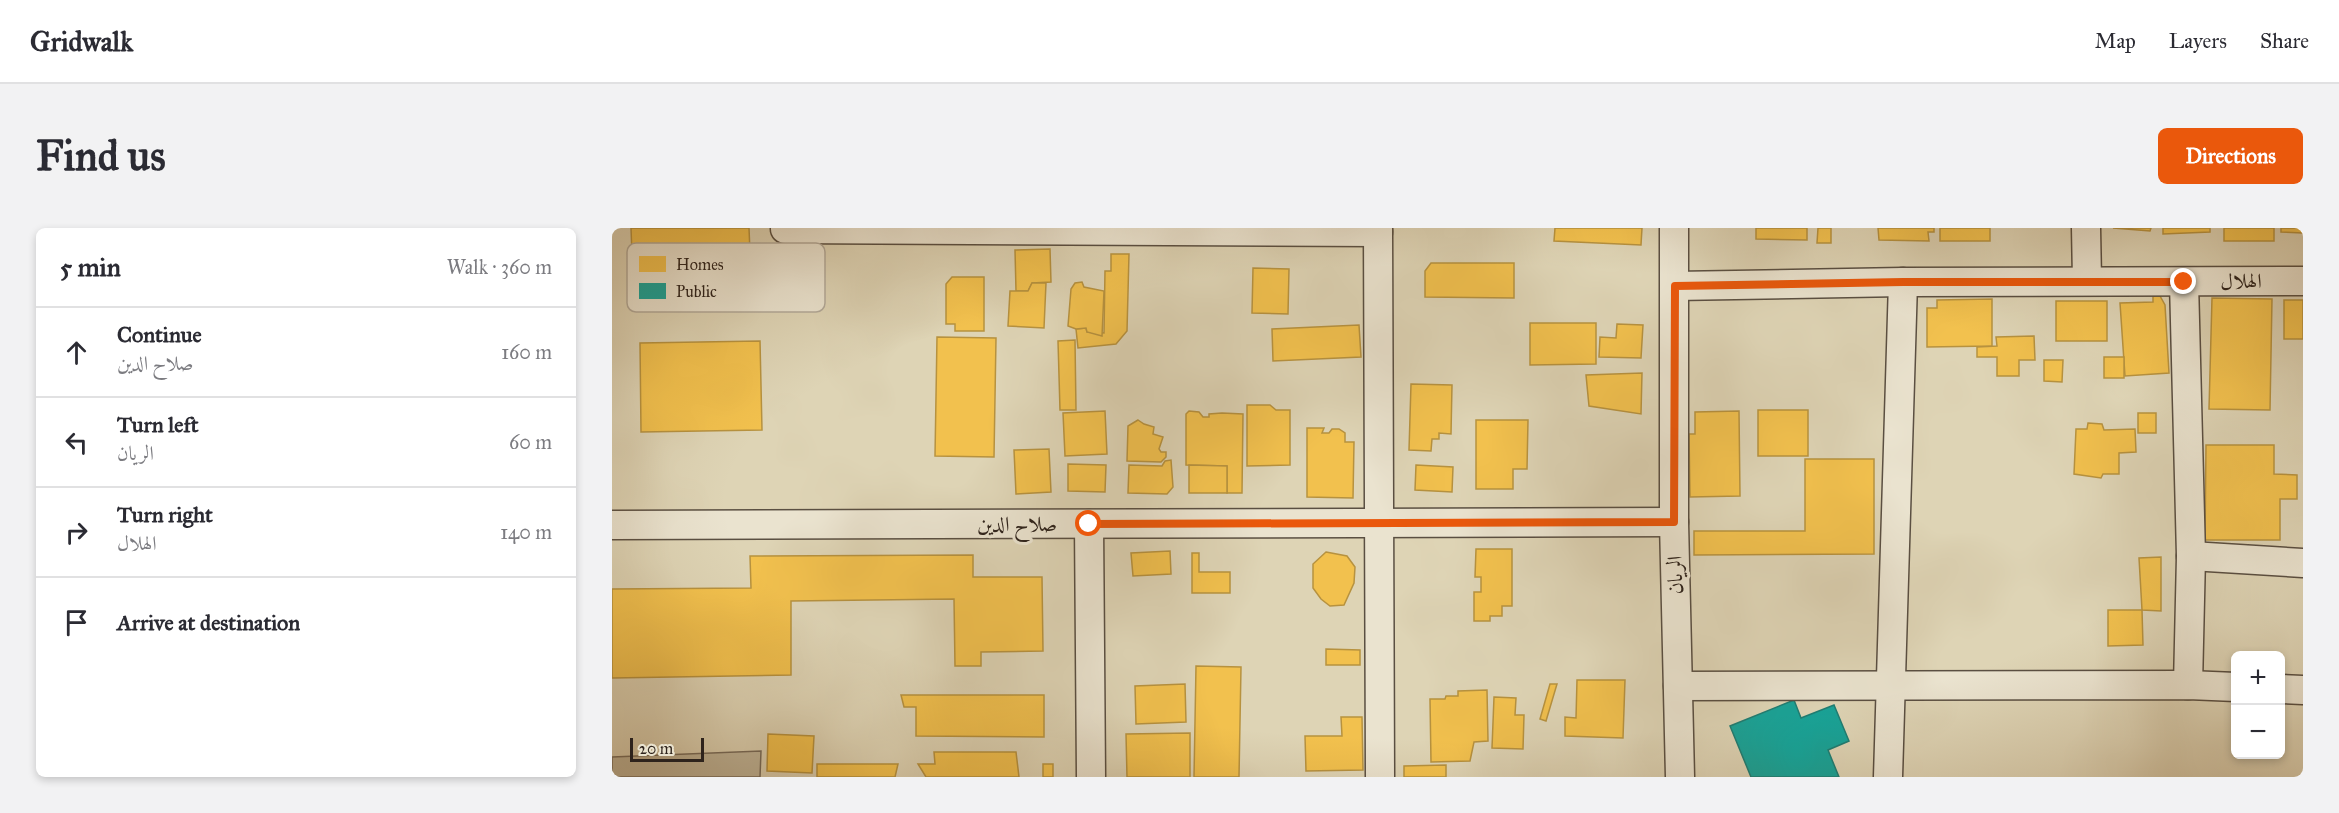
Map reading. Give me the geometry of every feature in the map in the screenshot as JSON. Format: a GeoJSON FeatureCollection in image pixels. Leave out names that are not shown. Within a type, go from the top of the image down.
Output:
{"type":"FeatureCollection","features":[{"type":"Feature","properties":{"kind":"street","name":"الريان"},"geometry":{"type":"LineString","coordinates":[[1674,228],[1674,522],[1680,777]]}},
{"type":"Feature","properties":{"kind":"street"},"geometry":{"type":"LineString","coordinates":[[2086,228],[2087,280]]}},
{"type":"Feature","properties":{"kind":"street"},"geometry":{"type":"LineString","coordinates":[[784,229],[1378,230],[1380,777]]}},
{"type":"Feature","properties":{"kind":"street","name":"الهلال"},"geometry":{"type":"LineString","coordinates":[[1675,286],[2087,280],[2303,281]]}},
{"type":"Feature","properties":{"kind":"street"},"geometry":{"type":"LineString","coordinates":[[1888,777],[1903,282]]}},
{"type":"Feature","properties":{"kind":"street"},"geometry":{"type":"LineString","coordinates":[[2184,282],[2191,556],[2188,685]]}},
{"type":"Feature","properties":{"kind":"street","name":"صلاح الدين"},"geometry":{"type":"LineString","coordinates":[[612,525],[1674,522]]}},
{"type":"Feature","properties":{"kind":"street"},"geometry":{"type":"LineString","coordinates":[[1089,524],[1091,777]]}},
{"type":"Feature","properties":{"kind":"street"},"geometry":{"type":"LineString","coordinates":[[2191,556],[2303,563]]}},
{"type":"Feature","properties":{"kind":"street"},"geometry":{"type":"LineString","coordinates":[[1678,686],[2231,687]]}},
{"type":"Feature","properties":{"kind":"street"},"geometry":{"type":"LineString","coordinates":[[2285,689],[2303,690]]}},
{"type":"Feature","properties":{"kind":"shaded area"},"geometry":{"type":"Polygon","coordinates":[[[761,751],[760,777],[612,777],[612,757],[761,751]]]}},
{"type":"Feature","properties":{"kind":"building: Homes"},"geometry":{"type":"Polygon","coordinates":[[[631,228],[749,228],[750,243],[632,243],[631,228]]]}},
{"type":"Feature","properties":{"kind":"building: Homes"},"geometry":{"type":"Polygon","coordinates":[[[1555,228],[1642,228],[1641,245],[1554,241],[1555,228]]]}},
{"type":"Feature","properties":{"kind":"building: Homes"},"geometry":{"type":"Polygon","coordinates":[[[1756,228],[1807,228],[1807,240],[1756,239],[1756,228]]]}},
{"type":"Feature","properties":{"kind":"building: Homes"},"geometry":{"type":"Polygon","coordinates":[[[1818,228],[1831,228],[1831,243],[1817,243],[1818,228]]]}},
{"type":"Feature","properties":{"kind":"building: Homes"},"geometry":{"type":"Polygon","coordinates":[[[1878,228],[1934,228],[1934,232],[1928,232],[1929,241],[1879,240],[1878,228]]]}},
{"type":"Feature","properties":{"kind":"building: Homes"},"geometry":{"type":"Polygon","coordinates":[[[1940,228],[1990,228],[1990,241],[1940,241],[1940,228]]]}},
{"type":"Feature","properties":{"kind":"building: Homes"},"geometry":{"type":"Polygon","coordinates":[[[2113,228],[2151,228],[2150,231],[2113,228]]]}},
{"type":"Feature","properties":{"kind":"building: Homes"},"geometry":{"type":"Polygon","coordinates":[[[2163,228],[2210,228],[2210,232],[2163,234],[2163,228]]]}},
{"type":"Feature","properties":{"kind":"building: Homes"},"geometry":{"type":"Polygon","coordinates":[[[2224,228],[2274,228],[2274,241],[2224,241],[2224,228]]]}},
{"type":"Feature","properties":{"kind":"building: Homes"},"geometry":{"type":"Polygon","coordinates":[[[2281,228],[2303,228],[2303,233],[2281,232],[2281,228]]]}},
{"type":"Feature","properties":{"kind":"building: Homes"},"geometry":{"type":"Polygon","coordinates":[[[1050,249],[1051,282],[1032,283],[1028,291],[1016,291],[1015,250],[1050,249]]]}},
{"type":"Feature","properties":{"kind":"building: Homes"},"geometry":{"type":"Polygon","coordinates":[[[1111,254],[1129,254],[1127,331],[1116,344],[1078,348],[1076,329],[1086,328],[1087,332],[1104,333],[1105,271],[1111,271],[1111,254]]]}},
{"type":"Feature","properties":{"kind":"building: Homes"},"geometry":{"type":"Polygon","coordinates":[[[1431,263],[1514,263],[1514,298],[1425,297],[1425,271],[1431,263]]]}},
{"type":"Feature","properties":{"kind":"building: Homes"},"geometry":{"type":"Polygon","coordinates":[[[1253,268],[1289,269],[1288,314],[1252,313],[1253,268]]]}},
{"type":"Feature","properties":{"kind":"building: Homes"},"geometry":{"type":"Polygon","coordinates":[[[952,277],[984,277],[984,331],[955,331],[955,324],[946,324],[946,284],[952,277]]]}},
{"type":"Feature","properties":{"kind":"building: Homes"},"geometry":{"type":"Polygon","coordinates":[[[1082,282],[1084,287],[1104,291],[1102,336],[1087,332],[1086,328],[1076,329],[1068,326],[1071,289],[1075,283],[1082,282]]]}},
{"type":"Feature","properties":{"kind":"building: Homes"},"geometry":{"type":"Polygon","coordinates":[[[1032,283],[1046,283],[1044,328],[1008,326],[1010,291],[1028,291],[1032,283]]]}},
{"type":"Feature","properties":{"kind":"building: Homes"},"geometry":{"type":"Polygon","coordinates":[[[2153,296],[2160,296],[2165,305],[2169,373],[2125,376],[2120,303],[2153,302],[2153,296]]]}},
{"type":"Feature","properties":{"kind":"building: Homes"},"geometry":{"type":"Polygon","coordinates":[[[2212,298],[2272,299],[2270,410],[2209,409],[2212,298]]]}},
{"type":"Feature","properties":{"kind":"building: Homes"},"geometry":{"type":"Polygon","coordinates":[[[1992,299],[1992,346],[1927,347],[1927,308],[1937,308],[1937,300],[1992,299]]]}},
{"type":"Feature","properties":{"kind":"building: Homes"},"geometry":{"type":"Polygon","coordinates":[[[2284,300],[2303,300],[2303,339],[2284,339],[2284,300]]]}},
{"type":"Feature","properties":{"kind":"building: Homes"},"geometry":{"type":"Polygon","coordinates":[[[2056,301],[2107,301],[2107,341],[2056,341],[2056,301]]]}},
{"type":"Feature","properties":{"kind":"building: Homes"},"geometry":{"type":"Polygon","coordinates":[[[1530,323],[1596,323],[1596,364],[1530,365],[1530,323]]]}},
{"type":"Feature","properties":{"kind":"building: Homes"},"geometry":{"type":"Polygon","coordinates":[[[1617,324],[1643,325],[1641,358],[1599,357],[1600,337],[1616,338],[1617,324]]]}},
{"type":"Feature","properties":{"kind":"building: Homes"},"geometry":{"type":"Polygon","coordinates":[[[1359,325],[1361,357],[1273,361],[1272,329],[1359,325]]]}},
{"type":"Feature","properties":{"kind":"building: Homes"},"geometry":{"type":"Polygon","coordinates":[[[2034,336],[2035,360],[2019,360],[2019,376],[1997,376],[1997,357],[1977,357],[1977,347],[1997,346],[1996,337],[2034,336]]]}},
{"type":"Feature","properties":{"kind":"building: Homes"},"geometry":{"type":"Polygon","coordinates":[[[937,337],[996,338],[994,457],[935,456],[937,337]]]}},
{"type":"Feature","properties":{"kind":"building: Homes"},"geometry":{"type":"Polygon","coordinates":[[[1075,340],[1076,410],[1060,410],[1058,341],[1075,340]]]}},
{"type":"Feature","properties":{"kind":"building: Homes"},"geometry":{"type":"Polygon","coordinates":[[[760,341],[762,430],[641,432],[640,343],[760,341]]]}},
{"type":"Feature","properties":{"kind":"building: Homes"},"geometry":{"type":"Polygon","coordinates":[[[2104,357],[2124,357],[2124,378],[2104,378],[2104,357]]]}},
{"type":"Feature","properties":{"kind":"building: Homes"},"geometry":{"type":"Polygon","coordinates":[[[2044,360],[2063,360],[2062,382],[2044,381],[2044,360]]]}},
{"type":"Feature","properties":{"kind":"building: Homes"},"geometry":{"type":"Polygon","coordinates":[[[1642,373],[1641,414],[1589,406],[1586,375],[1642,373]]]}},
{"type":"Feature","properties":{"kind":"building: Homes"},"geometry":{"type":"Polygon","coordinates":[[[1411,384],[1452,385],[1451,434],[1439,433],[1439,439],[1432,439],[1431,451],[1409,450],[1411,384]]]}},
{"type":"Feature","properties":{"kind":"building: Homes"},"geometry":{"type":"Polygon","coordinates":[[[1247,405],[1270,405],[1276,410],[1290,410],[1290,465],[1247,466],[1247,405]]]}},
{"type":"Feature","properties":{"kind":"building: Homes"},"geometry":{"type":"Polygon","coordinates":[[[1758,410],[1808,410],[1808,456],[1758,456],[1758,410]]]}},
{"type":"Feature","properties":{"kind":"building: Homes"},"geometry":{"type":"Polygon","coordinates":[[[1105,411],[1107,454],[1065,456],[1063,413],[1105,411]]]}},
{"type":"Feature","properties":{"kind":"building: Homes"},"geometry":{"type":"Polygon","coordinates":[[[1189,411],[1199,412],[1203,417],[1222,413],[1243,414],[1242,493],[1227,493],[1227,466],[1186,465],[1186,414],[1189,411]]]}},
{"type":"Feature","properties":{"kind":"building: Homes"},"geometry":{"type":"Polygon","coordinates":[[[1739,411],[1740,496],[1690,497],[1689,434],[1695,434],[1695,412],[1739,411]]]}},
{"type":"Feature","properties":{"kind":"building: Homes"},"geometry":{"type":"Polygon","coordinates":[[[2138,413],[2156,413],[2156,433],[2138,433],[2138,413]]]}},
{"type":"Feature","properties":{"kind":"building: Homes"},"geometry":{"type":"Polygon","coordinates":[[[1138,420],[1154,427],[1153,434],[1163,437],[1159,449],[1161,452],[1166,452],[1166,457],[1161,462],[1127,461],[1128,426],[1138,420]]]}},
{"type":"Feature","properties":{"kind":"building: Homes"},"geometry":{"type":"Polygon","coordinates":[[[1476,420],[1528,420],[1527,469],[1513,469],[1513,489],[1476,489],[1476,420]]]}},
{"type":"Feature","properties":{"kind":"building: Homes"},"geometry":{"type":"Polygon","coordinates":[[[2088,423],[2102,424],[2104,430],[2135,429],[2136,452],[2119,453],[2119,474],[2103,474],[2101,478],[2074,474],[2076,429],[2087,429],[2088,423]]]}},
{"type":"Feature","properties":{"kind":"building: Homes"},"geometry":{"type":"Polygon","coordinates":[[[1307,428],[1324,428],[1322,433],[1339,429],[1345,433],[1345,442],[1354,442],[1353,498],[1307,497],[1307,428]]]}},
{"type":"Feature","properties":{"kind":"building: Homes"},"geometry":{"type":"Polygon","coordinates":[[[2206,445],[2274,445],[2274,474],[2297,475],[2297,499],[2280,499],[2280,540],[2205,540],[2206,445]]]}},
{"type":"Feature","properties":{"kind":"building: Homes"},"geometry":{"type":"Polygon","coordinates":[[[1049,449],[1051,492],[1016,494],[1014,450],[1049,449]]]}},
{"type":"Feature","properties":{"kind":"building: Homes"},"geometry":{"type":"Polygon","coordinates":[[[1805,459],[1874,459],[1874,554],[1694,555],[1694,531],[1805,531],[1805,459]]]}},
{"type":"Feature","properties":{"kind":"building: Homes"},"geometry":{"type":"Polygon","coordinates":[[[1171,460],[1173,487],[1167,494],[1128,493],[1129,465],[1162,466],[1165,461],[1171,460]]]}},
{"type":"Feature","properties":{"kind":"building: Homes"},"geometry":{"type":"Polygon","coordinates":[[[1068,464],[1106,465],[1105,492],[1068,491],[1068,464]]]}},
{"type":"Feature","properties":{"kind":"building: Homes"},"geometry":{"type":"Polygon","coordinates":[[[1189,465],[1227,466],[1227,493],[1189,493],[1189,465]]]}},
{"type":"Feature","properties":{"kind":"building: Homes"},"geometry":{"type":"Polygon","coordinates":[[[1416,465],[1453,467],[1452,492],[1415,490],[1416,465]]]}},
{"type":"Feature","properties":{"kind":"building: Homes"},"geometry":{"type":"Polygon","coordinates":[[[1476,549],[1512,549],[1512,606],[1502,606],[1502,616],[1490,616],[1490,621],[1474,621],[1474,592],[1481,592],[1481,577],[1475,577],[1476,549]]]}},
{"type":"Feature","properties":{"kind":"building: Homes"},"geometry":{"type":"Polygon","coordinates":[[[1170,551],[1171,574],[1133,576],[1131,553],[1170,551]]]}},
{"type":"Feature","properties":{"kind":"building: Homes"},"geometry":{"type":"Polygon","coordinates":[[[1326,552],[1347,556],[1355,567],[1354,583],[1344,605],[1330,606],[1313,588],[1313,564],[1326,552]]]}},
{"type":"Feature","properties":{"kind":"building: Homes"},"geometry":{"type":"Polygon","coordinates":[[[1192,553],[1199,553],[1199,572],[1230,572],[1230,593],[1192,593],[1192,553]]]}},
{"type":"Feature","properties":{"kind":"building: Homes"},"geometry":{"type":"Polygon","coordinates":[[[973,555],[973,577],[1042,577],[1043,651],[981,652],[981,666],[955,666],[954,599],[791,601],[791,675],[612,678],[612,589],[751,588],[750,556],[973,555]]]}},
{"type":"Feature","properties":{"kind":"building: Homes"},"geometry":{"type":"Polygon","coordinates":[[[2161,557],[2161,611],[2142,610],[2139,558],[2161,557]]]}},
{"type":"Feature","properties":{"kind":"building: Homes"},"geometry":{"type":"Polygon","coordinates":[[[2108,610],[2142,610],[2143,645],[2108,646],[2108,610]]]}},
{"type":"Feature","properties":{"kind":"building: Homes"},"geometry":{"type":"Polygon","coordinates":[[[1326,649],[1360,650],[1360,665],[1326,665],[1326,649]]]}},
{"type":"Feature","properties":{"kind":"building: Homes"},"geometry":{"type":"Polygon","coordinates":[[[1196,666],[1241,667],[1239,777],[1194,777],[1196,666]]]}},
{"type":"Feature","properties":{"kind":"building: Homes"},"geometry":{"type":"Polygon","coordinates":[[[1577,680],[1625,680],[1623,738],[1565,736],[1565,717],[1576,718],[1577,680]]]}},
{"type":"Feature","properties":{"kind":"building: Homes"},"geometry":{"type":"Polygon","coordinates":[[[1185,684],[1186,722],[1136,724],[1135,686],[1185,684]]]}},
{"type":"Feature","properties":{"kind":"building: Homes"},"geometry":{"type":"Polygon","coordinates":[[[1550,684],[1557,684],[1546,721],[1540,719],[1550,684]]]}},
{"type":"Feature","properties":{"kind":"building: Homes"},"geometry":{"type":"Polygon","coordinates":[[[1487,690],[1488,741],[1474,742],[1470,761],[1431,762],[1430,699],[1458,696],[1458,691],[1487,690]]]}},
{"type":"Feature","properties":{"kind":"building: Homes"},"geometry":{"type":"Polygon","coordinates":[[[901,695],[1044,695],[1044,737],[916,736],[916,707],[904,707],[901,695]]]}},
{"type":"Feature","properties":{"kind":"building: Homes"},"geometry":{"type":"Polygon","coordinates":[[[1494,697],[1516,698],[1515,715],[1524,715],[1523,749],[1492,748],[1494,697]]]}},
{"type":"Feature","properties":{"kind":"building: Homes"},"geometry":{"type":"Polygon","coordinates":[[[1341,717],[1362,717],[1363,770],[1306,771],[1305,736],[1342,736],[1341,717]]]}},
{"type":"Feature","properties":{"kind":"building: Homes"},"geometry":{"type":"Polygon","coordinates":[[[1190,733],[1190,777],[1127,777],[1126,734],[1190,733]]]}},
{"type":"Feature","properties":{"kind":"building: Homes"},"geometry":{"type":"Polygon","coordinates":[[[768,734],[814,736],[812,773],[767,771],[768,734]]]}},
{"type":"Feature","properties":{"kind":"building: Homes"},"geometry":{"type":"Polygon","coordinates":[[[934,752],[1016,752],[1019,777],[926,777],[918,764],[935,764],[934,752]]]}},
{"type":"Feature","properties":{"kind":"building: Homes"},"geometry":{"type":"Polygon","coordinates":[[[817,764],[898,764],[895,777],[817,777],[817,764]]]}},
{"type":"Feature","properties":{"kind":"building: Homes"},"geometry":{"type":"Polygon","coordinates":[[[1043,764],[1053,764],[1053,777],[1043,777],[1043,764]]]}},
{"type":"Feature","properties":{"kind":"building: Homes"},"geometry":{"type":"Polygon","coordinates":[[[1446,765],[1446,777],[1404,777],[1404,766],[1446,765]]]}},
{"type":"Feature","properties":{"kind":"building: Public"},"geometry":{"type":"Polygon","coordinates":[[[1794,700],[1801,718],[1834,705],[1849,741],[1828,750],[1839,777],[1751,777],[1730,726],[1794,700]]]}},
{"type":"Feature","properties":{"kind":"route"},"geometry":{"type":"LineString","coordinates":[[1089,524],[1674,522],[1675,286],[2087,280],[2184,282]]}}]}
